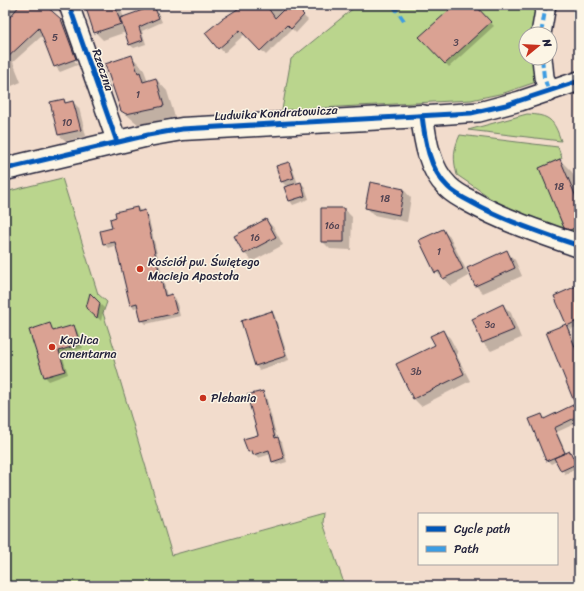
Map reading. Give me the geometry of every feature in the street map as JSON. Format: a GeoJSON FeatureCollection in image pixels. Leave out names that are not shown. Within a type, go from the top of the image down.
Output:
{"type":"FeatureCollection","features":[{"type":"Feature","properties":{"kind":"street","name":"Rzeczna"},"geometry":{"type":"LineString","coordinates":[[69,5],[117,142]]}},
{"type":"Feature","properties":{"kind":"street"},"geometry":{"type":"LineString","coordinates":[[543,26],[546,5]]}},
{"type":"Feature","properties":{"kind":"street"},"geometry":{"type":"LineString","coordinates":[[543,66],[544,76],[549,92]]}},
{"type":"Feature","properties":{"kind":"street","name":"Ludwika Kondratowicza"},"geometry":{"type":"LineString","coordinates":[[5,169],[164,132],[222,126],[479,112],[549,92],[579,81]]}},
{"type":"Feature","properties":{"kind":"street"},"geometry":{"type":"LineString","coordinates":[[422,116],[427,148],[440,177],[454,191],[494,214],[579,246]]}},
{"type":"Feature","properties":{"kind":"green space"},"geometry":{"type":"Polygon","coordinates":[[[353,5],[540,5],[538,26],[518,26],[518,66],[537,66],[539,81],[504,93],[471,100],[282,110],[291,59],[355,7],[353,5]]]}},
{"type":"Feature","properties":{"kind":"green space"},"geometry":{"type":"Polygon","coordinates":[[[527,114],[546,117],[550,120],[556,128],[561,141],[468,130],[527,114]]]}},
{"type":"Feature","properties":{"kind":"green space"},"geometry":{"type":"Polygon","coordinates":[[[460,135],[558,147],[562,158],[540,168],[566,231],[579,226],[579,237],[486,201],[488,196],[457,175],[454,155],[460,135]]]}},
{"type":"Feature","properties":{"kind":"green space"},"geometry":{"type":"Polygon","coordinates":[[[62,178],[98,294],[107,302],[103,313],[116,354],[114,360],[172,555],[324,513],[323,523],[345,586],[5,586],[5,192],[62,178]]]}},
{"type":"Feature","properties":{"kind":"building"},"geometry":{"type":"Polygon","coordinates":[[[20,5],[45,5],[61,19],[76,59],[54,67],[39,28],[5,60],[5,23],[20,5]]]}},
{"type":"Feature","properties":{"kind":"building"},"geometry":{"type":"Polygon","coordinates":[[[85,5],[115,5],[121,24],[94,33],[85,5]]]}},
{"type":"Feature","properties":{"kind":"building"},"geometry":{"type":"Polygon","coordinates":[[[244,5],[266,5],[275,18],[288,5],[294,5],[304,15],[291,29],[287,25],[260,51],[240,30],[218,49],[205,33],[222,19],[244,5]]]}},
{"type":"Feature","properties":{"kind":"building"},"geometry":{"type":"Polygon","coordinates":[[[455,5],[475,5],[491,22],[445,64],[419,37],[455,5]]]}},
{"type":"Feature","properties":{"kind":"building"},"geometry":{"type":"Polygon","coordinates":[[[154,6],[159,18],[139,27],[143,40],[129,45],[120,18],[154,6]]]}},
{"type":"Feature","properties":{"kind":"building"},"geometry":{"type":"Polygon","coordinates":[[[132,55],[138,73],[140,72],[143,82],[156,78],[164,106],[126,114],[121,111],[105,64],[132,55]]]}},
{"type":"Feature","properties":{"kind":"building"},"geometry":{"type":"Polygon","coordinates":[[[64,99],[65,103],[73,101],[81,130],[58,135],[50,102],[64,99]]]}},
{"type":"Feature","properties":{"kind":"building"},"geometry":{"type":"Polygon","coordinates":[[[560,159],[579,204],[579,226],[570,230],[564,228],[539,168],[560,159]]]}},
{"type":"Feature","properties":{"kind":"building"},"geometry":{"type":"Polygon","coordinates":[[[289,162],[294,178],[281,182],[276,166],[289,162]]]}},
{"type":"Feature","properties":{"kind":"building"},"geometry":{"type":"Polygon","coordinates":[[[301,182],[305,196],[289,201],[284,187],[301,182]]]}},
{"type":"Feature","properties":{"kind":"building"},"geometry":{"type":"Polygon","coordinates":[[[370,182],[404,189],[399,215],[365,208],[370,182]]]}},
{"type":"Feature","properties":{"kind":"building","name":"Kościół pw. Świętego Macieja Apostoła"},"geometry":{"type":"Polygon","coordinates":[[[137,207],[138,212],[145,210],[165,296],[172,294],[177,313],[141,321],[137,303],[130,305],[115,242],[103,244],[100,231],[112,228],[110,219],[116,217],[115,212],[137,207]]]}},
{"type":"Feature","properties":{"kind":"building"},"geometry":{"type":"Polygon","coordinates":[[[321,208],[344,208],[344,242],[321,242],[321,208]]]}},
{"type":"Feature","properties":{"kind":"building"},"geometry":{"type":"Polygon","coordinates":[[[266,219],[276,237],[244,254],[234,236],[266,219]]]}},
{"type":"Feature","properties":{"kind":"building"},"geometry":{"type":"Polygon","coordinates":[[[443,229],[463,269],[443,279],[439,271],[435,273],[419,240],[443,229]]]}},
{"type":"Feature","properties":{"kind":"building"},"geometry":{"type":"Polygon","coordinates":[[[507,250],[515,268],[475,286],[467,268],[507,250]]]}},
{"type":"Feature","properties":{"kind":"building"},"geometry":{"type":"Polygon","coordinates":[[[579,285],[579,320],[567,326],[554,296],[579,285]]]}},
{"type":"Feature","properties":{"kind":"building"},"geometry":{"type":"Polygon","coordinates":[[[90,293],[100,303],[97,318],[86,308],[90,293]]]}},
{"type":"Feature","properties":{"kind":"building"},"geometry":{"type":"Polygon","coordinates":[[[503,304],[514,330],[482,343],[472,319],[503,304]]]}},
{"type":"Feature","properties":{"kind":"building"},"geometry":{"type":"Polygon","coordinates":[[[272,311],[286,356],[255,366],[241,321],[272,311]]]}},
{"type":"Feature","properties":{"kind":"building","name":"Kaplica cmentarna"},"geometry":{"type":"Polygon","coordinates":[[[50,323],[53,331],[74,325],[80,344],[59,351],[65,371],[44,377],[29,330],[50,323]]]}},
{"type":"Feature","properties":{"kind":"building"},"geometry":{"type":"Polygon","coordinates":[[[566,324],[579,357],[579,416],[554,428],[565,453],[546,461],[529,419],[542,414],[544,419],[575,404],[546,332],[566,324]]]}},
{"type":"Feature","properties":{"kind":"building"},"geometry":{"type":"Polygon","coordinates":[[[443,330],[464,374],[413,399],[396,364],[435,345],[430,336],[443,330]]]}},
{"type":"Feature","properties":{"kind":"building"},"geometry":{"type":"Polygon","coordinates":[[[263,391],[275,438],[278,437],[284,458],[272,462],[269,450],[253,455],[252,451],[248,452],[243,439],[258,435],[247,395],[263,391]]]}},
{"type":"Feature","properties":{"kind":"building"},"geometry":{"type":"Polygon","coordinates":[[[570,451],[576,464],[561,471],[554,458],[570,451]]]}},
{"type":"Feature","properties":{"kind":"marked path"},"geometry":{"type":"LineString","coordinates":[[393,5],[404,21]]}},
{"type":"Feature","properties":{"kind":"marked path"},"geometry":{"type":"LineString","coordinates":[[542,26],[546,5]]}},
{"type":"Feature","properties":{"kind":"marked path"},"geometry":{"type":"LineString","coordinates":[[543,66],[544,77],[549,92]]}},
{"type":"Feature","properties":{"kind":"cycle path"},"geometry":{"type":"LineString","coordinates":[[69,5],[117,142]]}},
{"type":"Feature","properties":{"kind":"cycle path"},"geometry":{"type":"LineString","coordinates":[[5,169],[148,135],[182,129],[471,113],[506,105],[579,81]]}},
{"type":"Feature","properties":{"kind":"cycle path"},"geometry":{"type":"LineString","coordinates":[[422,116],[432,163],[436,172],[450,189],[465,199],[497,215],[579,246]]}},
{"type":"Feature","properties":{"kind":"place","name":"Kościół pw. Świętego Macieja Apostoła"},"geometry":{"type":"Point","coordinates":[140,269]}},
{"type":"Feature","properties":{"kind":"place","name":"Kaplica cmentarna"},"geometry":{"type":"Point","coordinates":[52,347]}},
{"type":"Feature","properties":{"kind":"place","name":"Plebania"},"geometry":{"type":"Point","coordinates":[203,398]}}]}
